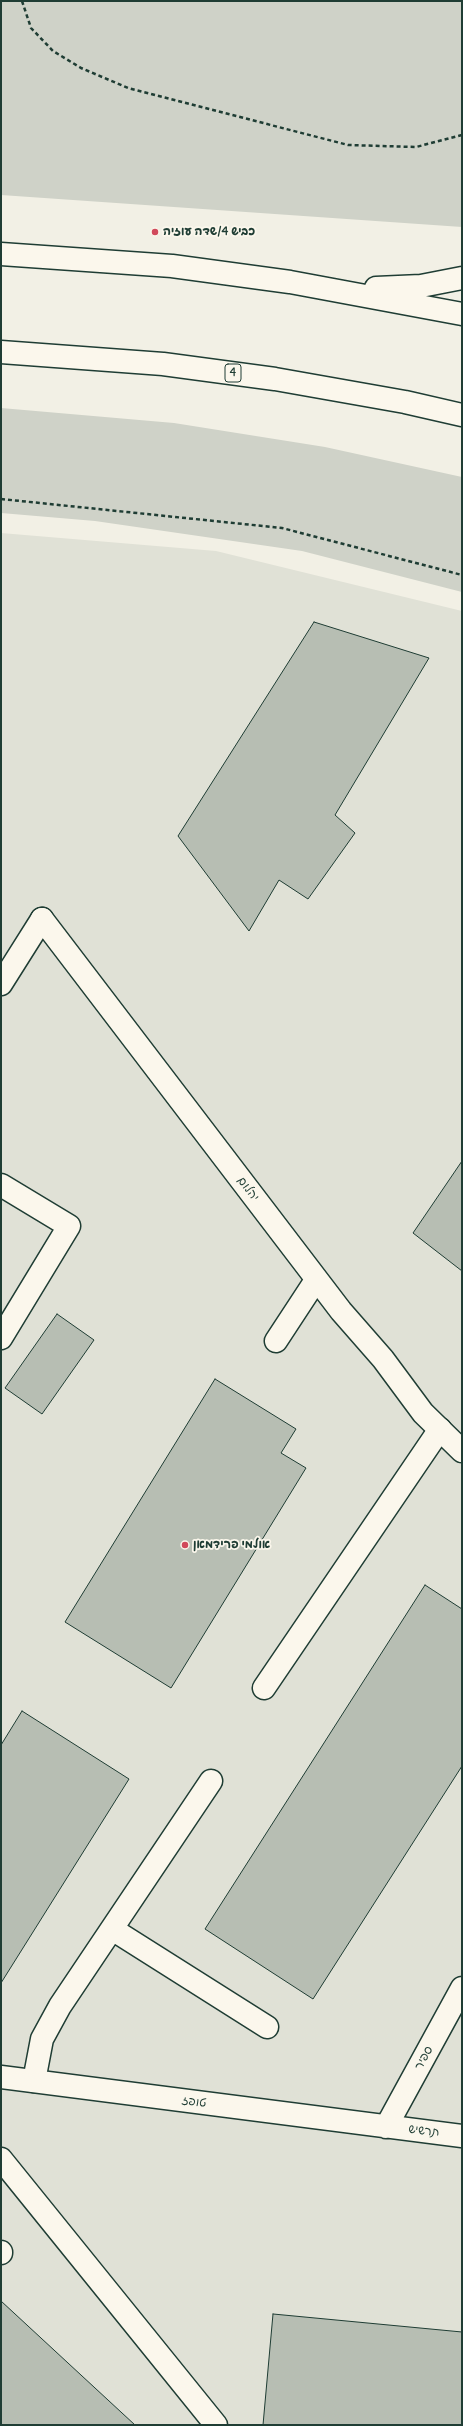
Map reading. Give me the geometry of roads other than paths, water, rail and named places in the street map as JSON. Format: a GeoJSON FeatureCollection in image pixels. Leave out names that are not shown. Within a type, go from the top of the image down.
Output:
{"type":"FeatureCollection","features":[{"type":"Feature","properties":{"kind":"main road"},"geometry":{"type":"LineString","coordinates":[[1,254],[172,266],[333,289],[462,314]]}},
{"type":"Feature","properties":{"kind":"main road"},"geometry":{"type":"LineString","coordinates":[[333,289],[421,286],[462,278]]}},
{"type":"Feature","properties":{"kind":"main road","name":"4"},"geometry":{"type":"LineString","coordinates":[[1,352],[163,364],[275,378],[405,402],[462,415]]}},
{"type":"Feature","properties":{"kind":"main road","name":"יהלום"},"geometry":{"type":"LineString","coordinates":[[1,984],[42,919],[316,1280],[382,1359],[423,1412],[462,1451]]}},
{"type":"Feature","properties":{"kind":"main road"},"geometry":{"type":"LineString","coordinates":[[1,1185],[69,1226],[1,1338]]}},
{"type":"Feature","properties":{"kind":"main road"},"geometry":{"type":"LineString","coordinates":[[276,1341],[316,1280]]}},
{"type":"Feature","properties":{"kind":"main road"},"geometry":{"type":"LineString","coordinates":[[264,1688],[440,1429]]}},
{"type":"Feature","properties":{"kind":"main road"},"geometry":{"type":"LineString","coordinates":[[34,2081],[42,2039],[60,2006],[211,1781]]}},
{"type":"Feature","properties":{"kind":"main road"},"geometry":{"type":"LineString","coordinates":[[112,1929],[267,2027]]}},
{"type":"Feature","properties":{"kind":"main road","name":"ספיר"},"geometry":{"type":"LineString","coordinates":[[386,2127],[462,1988]]}},
{"type":"Feature","properties":{"kind":"main road","name":"טופז"},"geometry":{"type":"LineString","coordinates":[[1,2077],[386,2127]]}},
{"type":"Feature","properties":{"kind":"main road","name":"תרשיש"},"geometry":{"type":"LineString","coordinates":[[386,2127],[462,2136]]}},
{"type":"Feature","properties":{"kind":"main road"},"geometry":{"type":"LineString","coordinates":[[1,2159],[216,2425]]}},
{"type":"Feature","properties":{"kind":"place","name":"כביש 4/שדה עוזיה"},"geometry":{"type":"Point","coordinates":[155,232]}},
{"type":"Feature","properties":{"kind":"place","name":"אולמי פרידמאן"},"geometry":{"type":"Point","coordinates":[185,1545]}}]}
